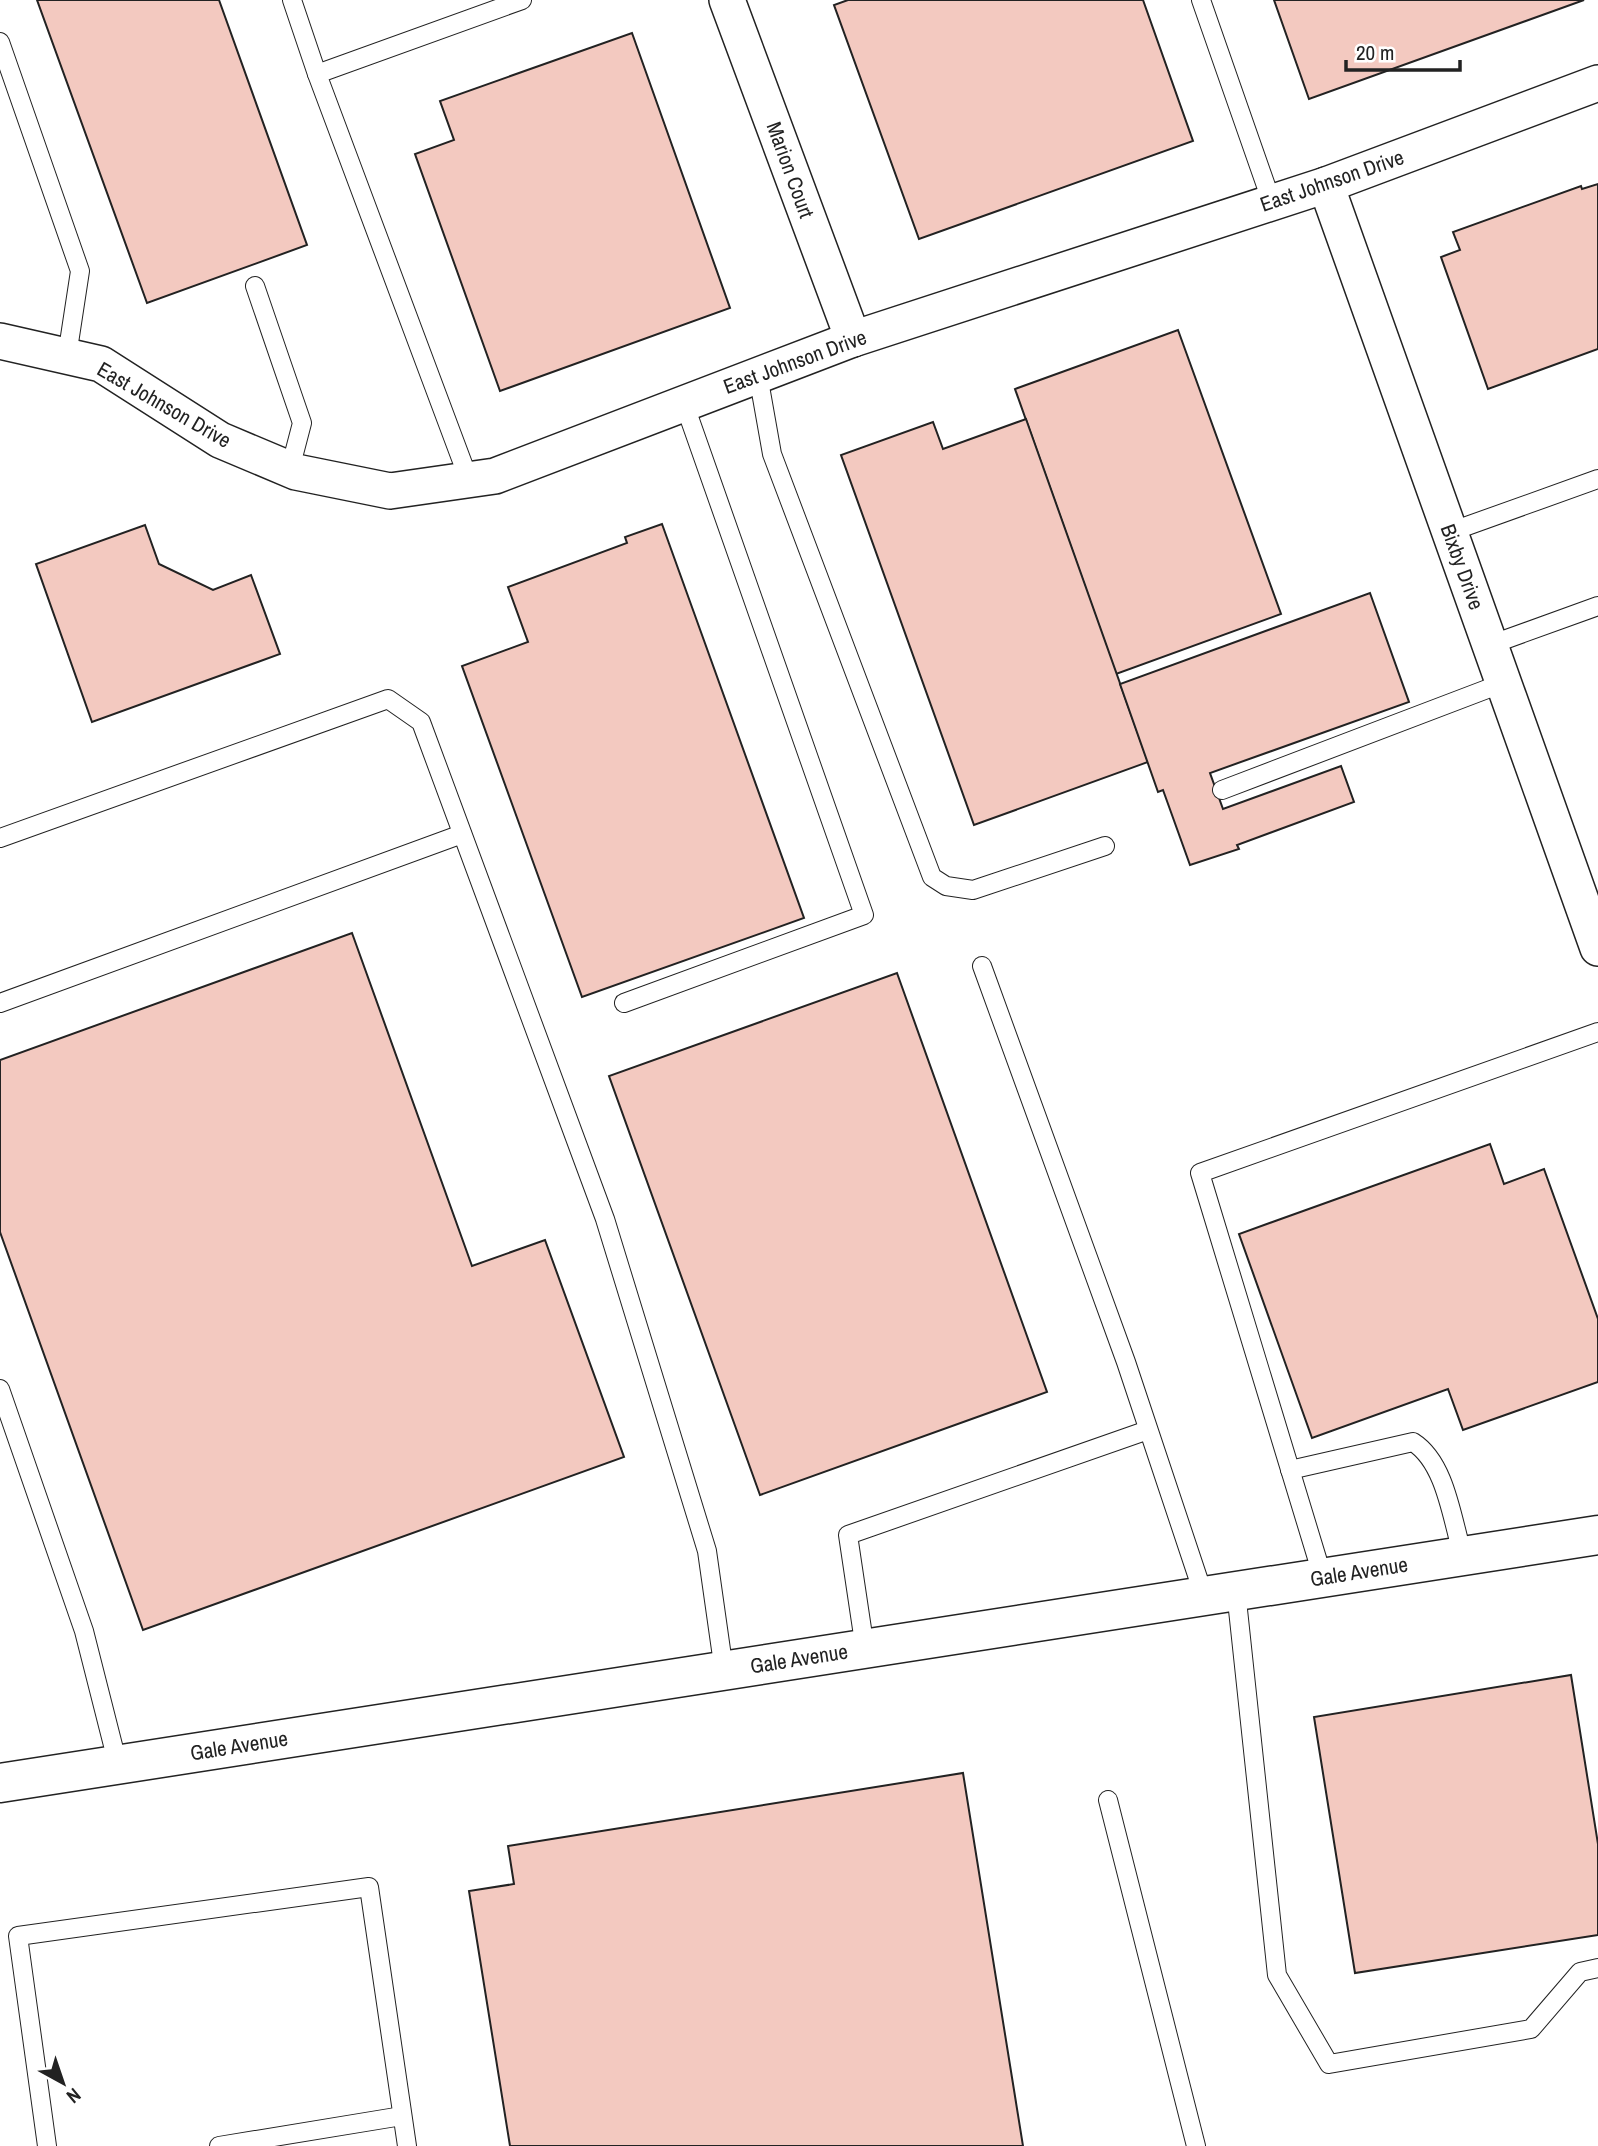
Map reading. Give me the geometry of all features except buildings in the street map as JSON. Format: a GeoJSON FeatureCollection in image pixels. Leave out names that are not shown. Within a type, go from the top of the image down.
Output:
{"type":"FeatureCollection","features":[{"type":"Feature","properties":{"kind":"main road","name":"Gale Avenue"},"geometry":{"type":"LineString","coordinates":[[0,1783],[1598,1535]]}},
{"type":"Feature","properties":{"kind":"street","name":"Marion Court"},"geometry":{"type":"LineString","coordinates":[[727,0],[853,339]]}},
{"type":"Feature","properties":{"kind":"street","name":"East Johnson Drive"},"geometry":{"type":"LineString","coordinates":[[0,341],[101,364],[220,440],[290,470],[390,491],[495,476],[853,339],[1326,186],[1598,83]]}},
{"type":"Feature","properties":{"kind":"street","name":"Bixby Drive"},"geometry":{"type":"LineString","coordinates":[[1326,186],[1598,948]]}},
{"type":"Feature","properties":{"kind":"lane"},"geometry":{"type":"LineString","coordinates":[[292,0],[317,74],[469,480]]}},
{"type":"Feature","properties":{"kind":"lane"},"geometry":{"type":"LineString","coordinates":[[317,74],[522,0]]}},
{"type":"Feature","properties":{"kind":"lane"},"geometry":{"type":"LineString","coordinates":[[1202,0],[1272,203]]}},
{"type":"Feature","properties":{"kind":"lane"},"geometry":{"type":"LineString","coordinates":[[0,41],[80,271],[67,356]]}},
{"type":"Feature","properties":{"kind":"lane"},"geometry":{"type":"LineString","coordinates":[[255,286],[302,423],[290,470]]}},
{"type":"Feature","properties":{"kind":"lane"},"geometry":{"type":"LineString","coordinates":[[758,375],[772,454],[932,877],[946,886],[973,890],[1105,846]]}},
{"type":"Feature","properties":{"kind":"lane"},"geometry":{"type":"LineString","coordinates":[[624,1003],[864,915],[684,403]]}},
{"type":"Feature","properties":{"kind":"lane"},"geometry":{"type":"LineString","coordinates":[[1450,532],[1598,479]]}},
{"type":"Feature","properties":{"kind":"lane"},"geometry":{"type":"LineString","coordinates":[[1490,645],[1598,606]]}},
{"type":"Feature","properties":{"kind":"lane"},"geometry":{"type":"LineString","coordinates":[[1222,790],[1503,683]]}},
{"type":"Feature","properties":{"kind":"lane"},"geometry":{"type":"LineString","coordinates":[[0,838],[388,699],[421,722],[609,1233],[707,1551],[724,1671]]}},
{"type":"Feature","properties":{"kind":"lane"},"geometry":{"type":"LineString","coordinates":[[0,1003],[462,834]]}},
{"type":"Feature","properties":{"kind":"lane"},"geometry":{"type":"LineString","coordinates":[[982,966],[1148,1430],[1220,1594],[1277,1975],[1329,2064],[1531,2029],[1580,1972],[1598,1968]]}},
{"type":"Feature","properties":{"kind":"lane"},"geometry":{"type":"LineString","coordinates":[[1323,1578],[1200,1173],[1598,1032]]}},
{"type":"Feature","properties":{"kind":"lane"},"geometry":{"type":"LineString","coordinates":[[0,1389],[84,1631],[118,1765]]}},
{"type":"Feature","properties":{"kind":"lane"},"geometry":{"type":"LineString","coordinates":[[865,1649],[848,1535],[1148,1430]]}},
{"type":"Feature","properties":{"kind":"lane"},"geometry":{"type":"LineString","coordinates":[[1290,1470],[1413,1442],[1426,1450],[1437,1472],[1463,1556]]}},
{"type":"Feature","properties":{"kind":"lane"},"geometry":{"type":"LineString","coordinates":[[1108,1800],[1196,2146]]}},
{"type":"Feature","properties":{"kind":"lane"},"geometry":{"type":"LineString","coordinates":[[47,2146],[18,1936],[369,1887],[407,2146]]}},
{"type":"Feature","properties":{"kind":"lane"},"geometry":{"type":"LineString","coordinates":[[219,2146],[402,2116]]}}]}
